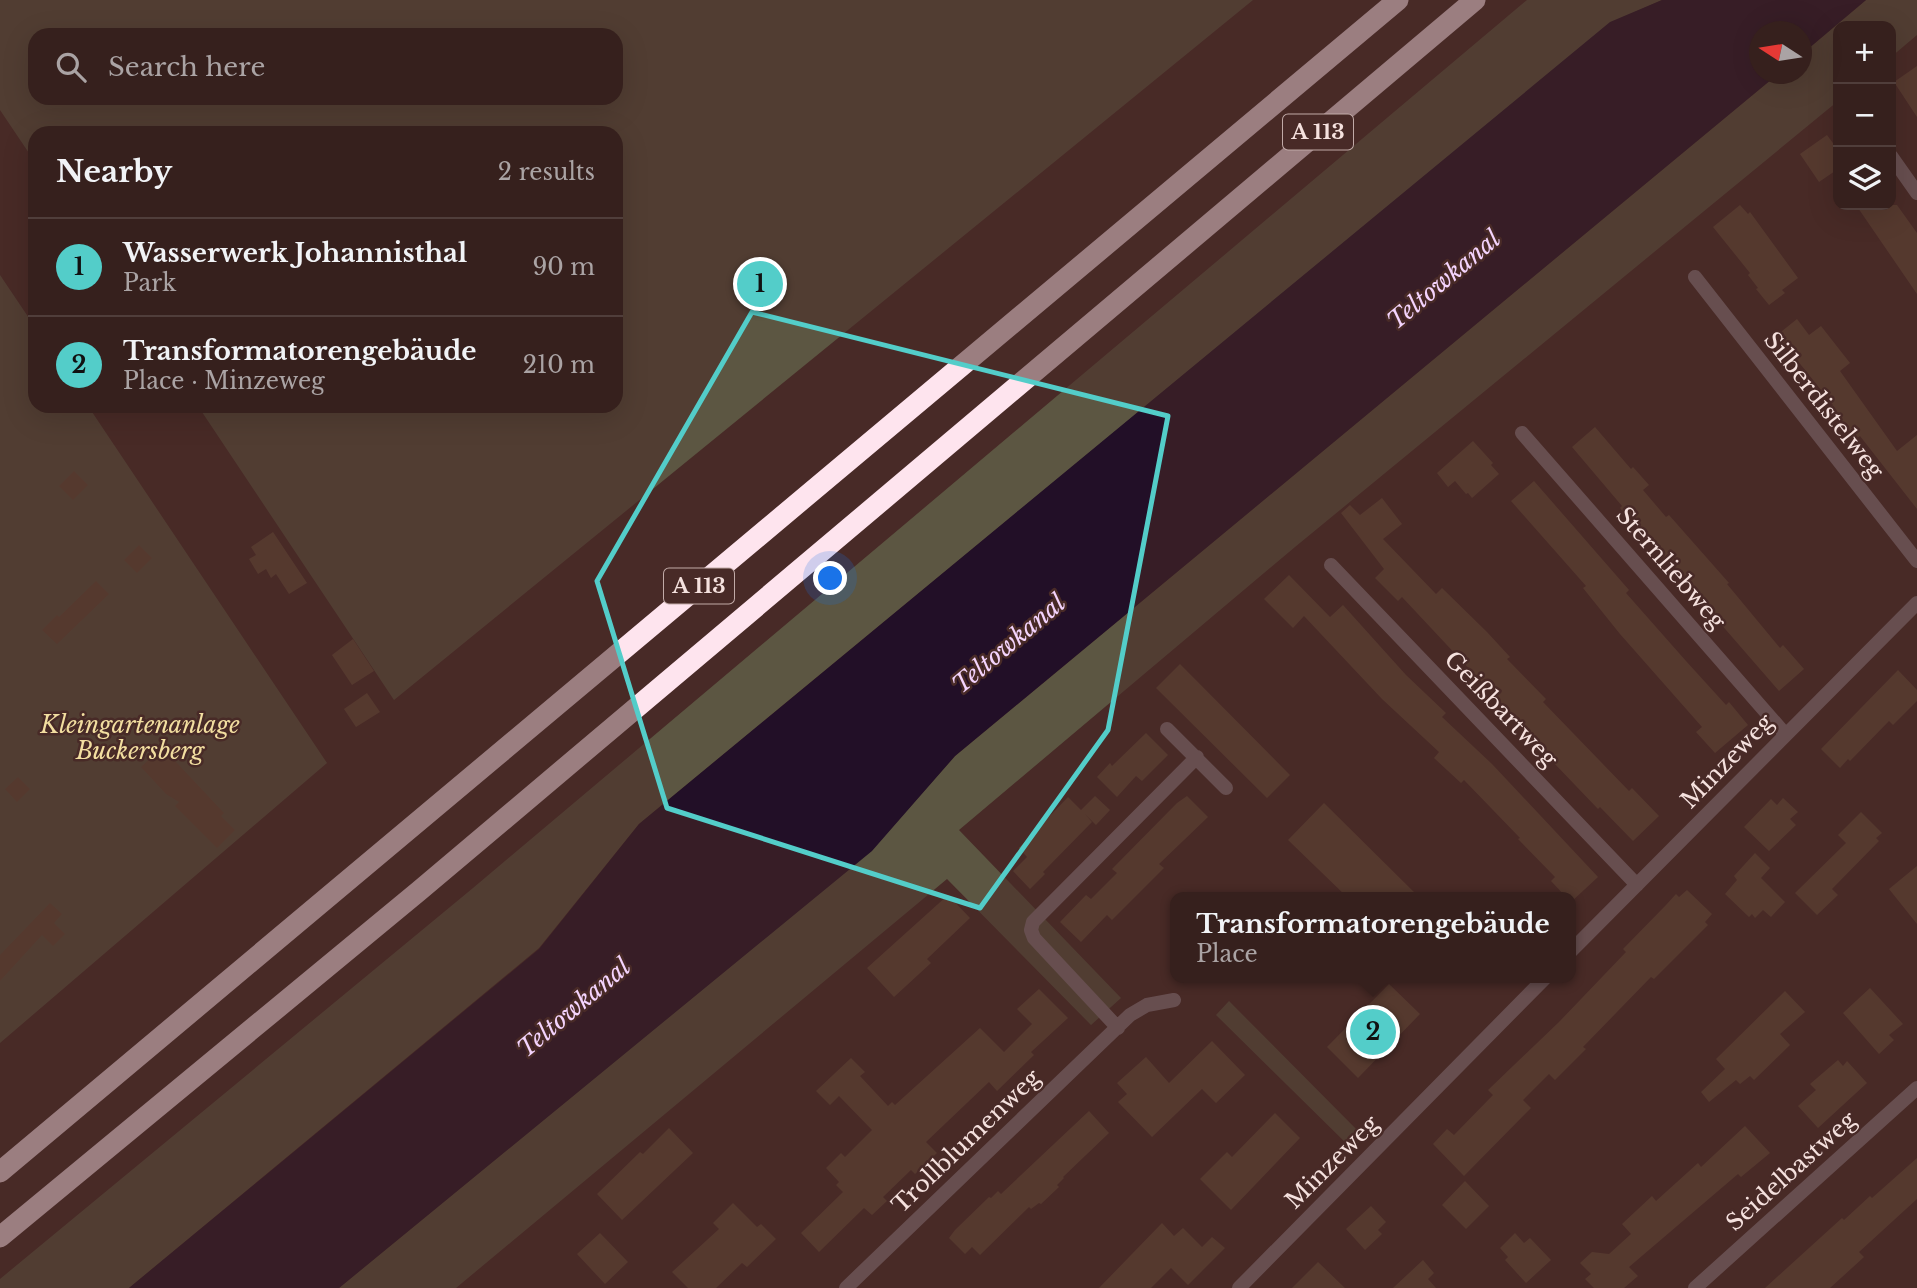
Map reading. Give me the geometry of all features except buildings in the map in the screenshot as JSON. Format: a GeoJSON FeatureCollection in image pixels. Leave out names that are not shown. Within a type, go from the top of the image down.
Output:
{"type":"FeatureCollection","features":[{"type":"Feature","properties":{"kind":"highway","name":"A 113"},"geometry":{"type":"LineString","coordinates":[[0,1171],[1398,0]]}},
{"type":"Feature","properties":{"kind":"highway","name":"A 113"},"geometry":{"type":"LineString","coordinates":[[0,1237],[419,891],[1475,0]]}},
{"type":"Feature","properties":{"kind":"street"},"geometry":{"type":"LineString","coordinates":[[1896,163],[1917,193]]}},
{"type":"Feature","properties":{"kind":"street","name":"Silberdistelweg"},"geometry":{"type":"LineString","coordinates":[[1695,277],[1917,561]]}},
{"type":"Feature","properties":{"kind":"street","name":"Sternliebweg"},"geometry":{"type":"LineString","coordinates":[[1522,433],[1785,734]]}},
{"type":"Feature","properties":{"kind":"street","name":"Geißbartweg"},"geometry":{"type":"LineString","coordinates":[[1331,565],[1637,885]]}},
{"type":"Feature","properties":{"kind":"street","name":"Minzeweg"},"geometry":{"type":"LineString","coordinates":[[1576,946],[1917,603]]}},
{"type":"Feature","properties":{"kind":"street"},"geometry":{"type":"LineString","coordinates":[[1167,729],[1226,788]]}},
{"type":"Feature","properties":{"kind":"street"},"geometry":{"type":"LineString","coordinates":[[1118,1028],[1034,937],[1031,929],[1033,922],[1197,757]]}},
{"type":"Feature","properties":{"kind":"street","name":"Minzeweg"},"geometry":{"type":"LineString","coordinates":[[1239,1288],[1540,983]]}},
{"type":"Feature","properties":{"kind":"street","name":"Trollblumenweg"},"geometry":{"type":"LineString","coordinates":[[846,1288],[1130,1015],[1147,1005],[1174,1000]]}},
{"type":"Feature","properties":{"kind":"street","name":"Seidelbastweg"},"geometry":{"type":"LineString","coordinates":[[1695,1288],[1917,1088]]}},
{"type":"Feature","properties":{"kind":"highlighted area"},"geometry":{"type":"Polygon","coordinates":[[[752,312],[1168,416],[1108,730],[980,908],[667,808],[597,581],[752,312]]]}},
{"type":"Feature","properties":{"kind":"green space"},"geometry":{"type":"Polygon","coordinates":[[[0,0],[1253,0],[394,700],[203,413],[623,413],[623,126],[28,126],[28,152],[0,110],[0,0]]]}},
{"type":"Feature","properties":{"kind":"green space"},"geometry":{"type":"Polygon","coordinates":[[[1527,0],[1662,0],[1610,23],[639,824],[539,948],[129,1288],[0,1288],[0,1279],[473,888],[1527,0]]]}},
{"type":"Feature","properties":{"kind":"green space"},"geometry":{"type":"Polygon","coordinates":[[[1866,0],[1917,0],[1917,35],[1896,53],[1896,21],[1841,21],[1866,0]]]}},
{"type":"Feature","properties":{"kind":"green space"},"geometry":{"type":"Polygon","coordinates":[[[1833,28],[1833,105],[1295,547],[959,830],[1121,998],[1091,1025],[947,879],[456,1288],[339,1288],[871,851],[955,756],[1766,84],[1812,84],[1812,46],[1833,28]]]}},
{"type":"Feature","properties":{"kind":"green space","name":"Kleingartenanlage Buckersberg"},"geometry":{"type":"Polygon","coordinates":[[[0,275],[28,317],[28,413],[93,413],[327,763],[0,1043],[0,275]]]}},
{"type":"Feature","properties":{"kind":"green space"},"geometry":{"type":"Polygon","coordinates":[[[1229,1001],[1364,1137],[1352,1149],[1216,1015],[1229,1001]]]}},
{"type":"Feature","properties":{"kind":"water","name":"Teltowkanal"},"geometry":{"type":"Polygon","coordinates":[[[1662,0],[1866,0],[1841,21],[1833,21],[1833,28],[1812,46],[1812,21],[1749,21],[1749,84],[1766,84],[955,756],[872,851],[339,1288],[129,1288],[539,949],[639,824],[1610,22],[1662,0]]]}},
{"type":"Feature","properties":{"kind":"place","name":"Wasserwerk Johannisthal"},"geometry":{"type":"Point","coordinates":[760,284]}},
{"type":"Feature","properties":{"kind":"place","name":"Transformatorengebäude"},"geometry":{"type":"Point","coordinates":[1373,1032]}}]}
